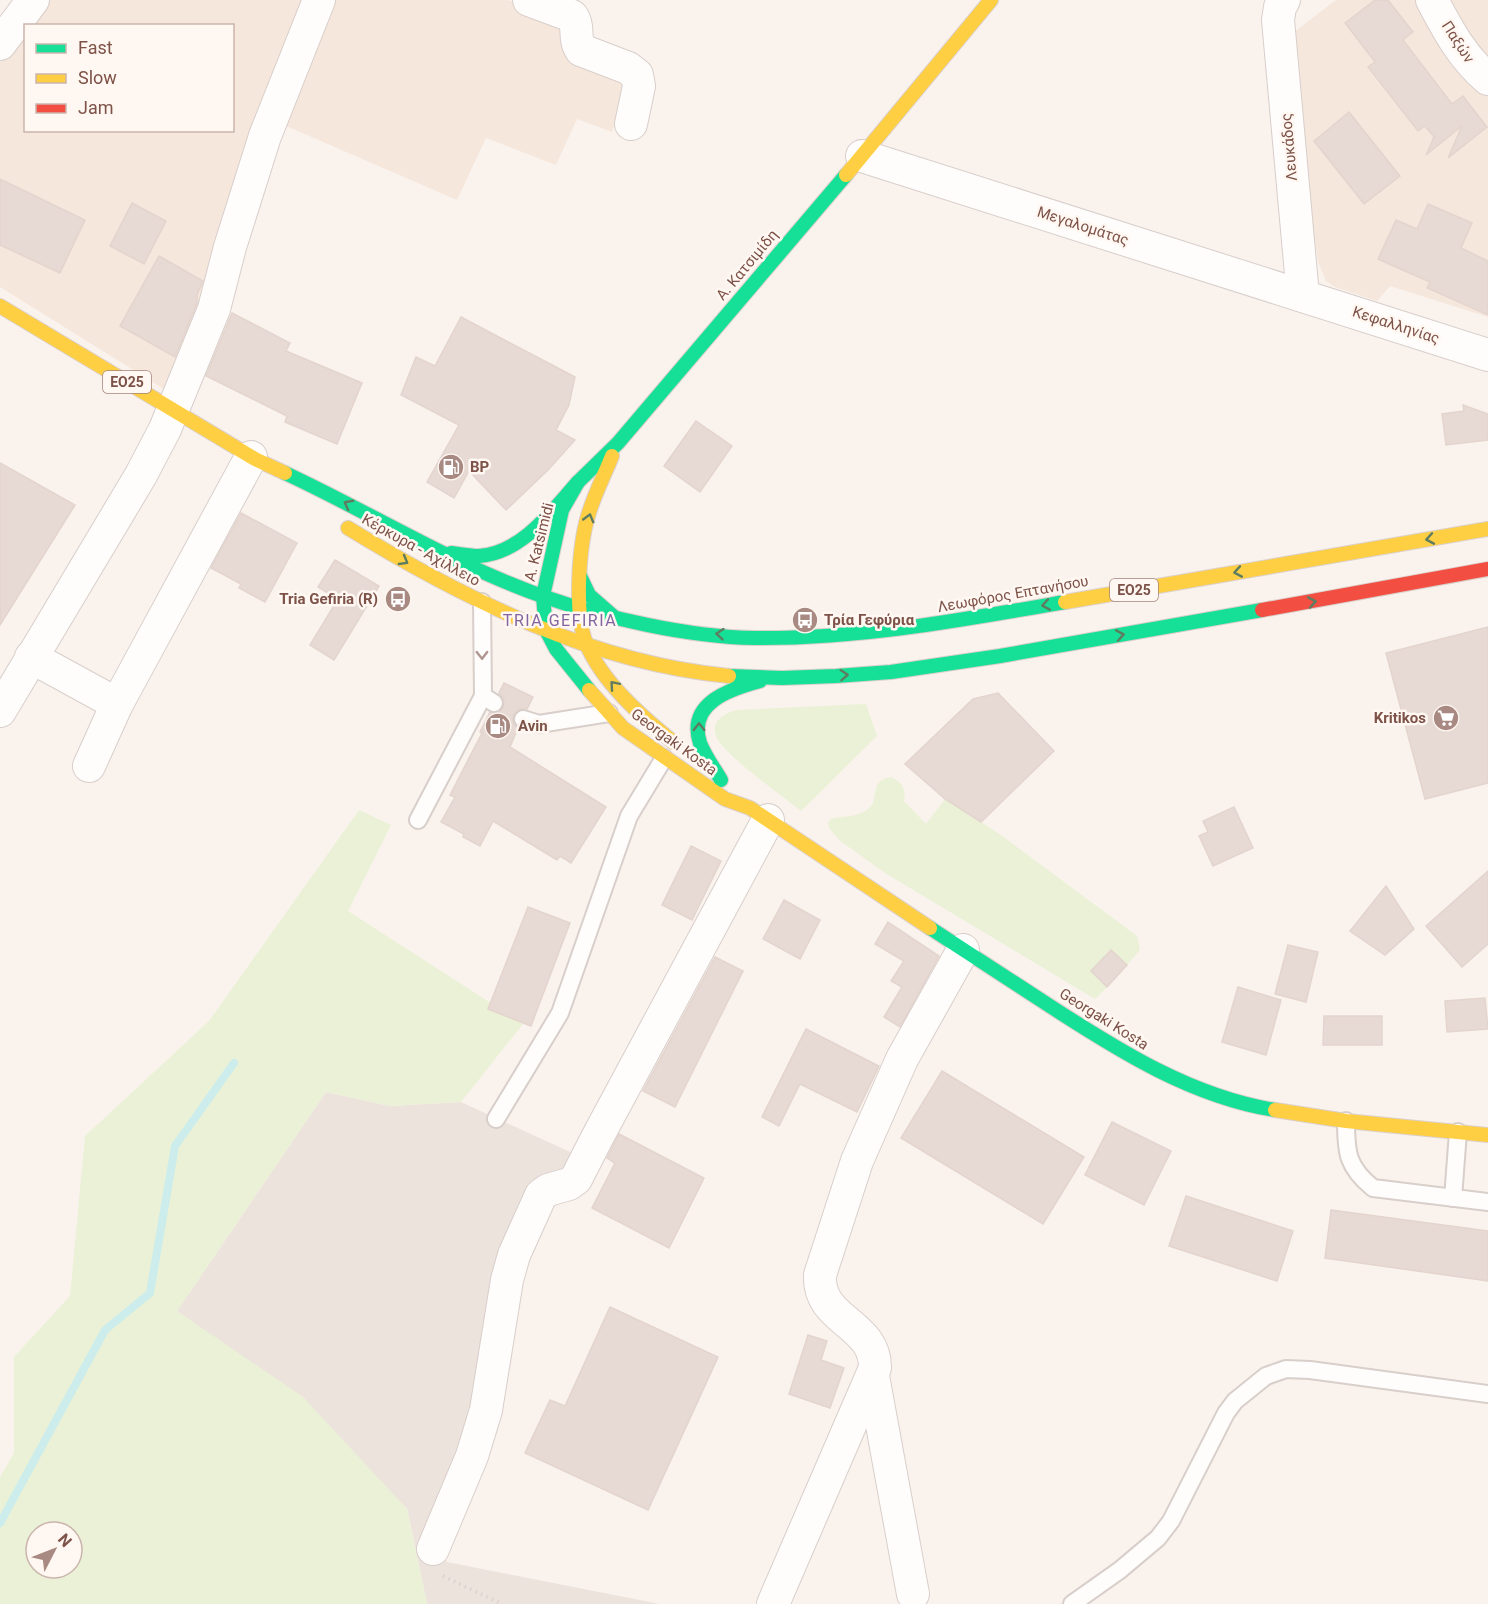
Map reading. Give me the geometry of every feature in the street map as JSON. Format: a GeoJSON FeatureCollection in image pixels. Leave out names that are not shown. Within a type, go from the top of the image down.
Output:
{"type":"FeatureCollection","features":[{"type":"Feature","properties":{"kind":"main road","name":"Α. Κατσιμίδη"},"geometry":{"type":"LineString","coordinates":[[578,607],[587,518],[618,443],[862,156],[990,0]]}},
{"type":"Feature","properties":{"kind":"main road","name":"Κέρκυρα - Αχίλλειο"},"geometry":{"type":"LineString","coordinates":[[0,306],[253,458],[326,492],[437,551],[490,575],[578,607]]}},
{"type":"Feature","properties":{"kind":"main road","name":"A. Katsimidi"},"geometry":{"type":"LineString","coordinates":[[546,630],[543,596],[562,510],[578,482],[618,443]]}},
{"type":"Feature","properties":{"kind":"main road","name":"Κέρκυρα - Αχίλλειο"},"geometry":{"type":"LineString","coordinates":[[253,458],[303,497]]}},
{"type":"Feature","properties":{"kind":"main road"},"geometry":{"type":"LineString","coordinates":[[437,551],[476,556],[486,555],[517,543],[578,482]]}},
{"type":"Feature","properties":{"kind":"main road","name":"Κέρκυρα - Αχίλλειο"},"geometry":{"type":"LineString","coordinates":[[338,521],[426,574],[482,602],[546,630],[586,644]]}},
{"type":"Feature","properties":{"kind":"main road","name":"Λεωφόρος Επτανήσου"},"geometry":{"type":"LineString","coordinates":[[578,607],[615,617],[693,632],[754,638],[868,633],[952,622],[1488,529]]}},
{"type":"Feature","properties":{"kind":"main road"},"geometry":{"type":"LineString","coordinates":[[586,644],[635,660],[701,673],[785,677],[848,675],[953,663],[1358,594],[1488,569]]}},
{"type":"Feature","properties":{"kind":"main road"},"geometry":{"type":"LineString","coordinates":[[580,576],[589,595],[615,617]]}},
{"type":"Feature","properties":{"kind":"main road","name":"Georgaki Kosta"},"geometry":{"type":"LineString","coordinates":[[578,607],[586,644],[603,671],[623,695],[669,739],[759,814]]}},
{"type":"Feature","properties":{"kind":"main road","name":"Georgaki Kosta"},"geometry":{"type":"LineString","coordinates":[[546,630],[556,649],[578,678],[609,713],[623,728],[664,758],[726,798],[759,814],[963,950],[1146,1065],[1210,1093],[1257,1107],[1346,1121],[1488,1135]]}},
{"type":"Feature","properties":{"kind":"main road"},"geometry":{"type":"LineString","coordinates":[[721,780],[698,735],[699,716],[702,710],[718,697],[735,688],[785,677]]}},
{"type":"Feature","properties":{"kind":"street"},"geometry":{"type":"LineString","coordinates":[[0,44],[33,0]]}},
{"type":"Feature","properties":{"kind":"street"},"geometry":{"type":"LineString","coordinates":[[0,711],[141,475],[172,410],[214,309],[230,247],[265,136],[319,0]]}},
{"type":"Feature","properties":{"kind":"street"},"geometry":{"type":"LineString","coordinates":[[529,0],[572,16],[576,21],[576,40],[581,50],[628,68],[637,75],[639,86],[631,124]]}},
{"type":"Feature","properties":{"kind":"street","name":"Λευκάδος"},"geometry":{"type":"LineString","coordinates":[[1284,0],[1280,7],[1278,20],[1304,296]]}},
{"type":"Feature","properties":{"kind":"street","name":"Παξών"},"geometry":{"type":"LineString","coordinates":[[1432,0],[1457,47],[1488,79]]}},
{"type":"Feature","properties":{"kind":"street","name":"Μεγαλομάτας"},"geometry":{"type":"LineString","coordinates":[[862,156],[1304,296]]}},
{"type":"Feature","properties":{"kind":"street","name":"Κεφαλληνίας"},"geometry":{"type":"LineString","coordinates":[[1304,296],[1488,355]]}},
{"type":"Feature","properties":{"kind":"street"},"geometry":{"type":"LineString","coordinates":[[89,766],[117,704],[253,458]]}},
{"type":"Feature","properties":{"kind":"street"},"geometry":{"type":"LineString","coordinates":[[31,657],[117,704]]}},
{"type":"Feature","properties":{"kind":"street"},"geometry":{"type":"LineString","coordinates":[[433,1549],[472,1456],[486,1410],[507,1280],[514,1255],[536,1202],[548,1190],[569,1184],[581,1173],[759,814]]}},
{"type":"Feature","properties":{"kind":"street"},"geometry":{"type":"LineString","coordinates":[[773,1604],[873,1376],[875,1359],[873,1350],[863,1336],[825,1302],[821,1294],[820,1275],[861,1151],[902,1059],[963,950]]}},
{"type":"Feature","properties":{"kind":"street"},"geometry":{"type":"LineString","coordinates":[[873,1376],[913,1593]]}},
{"type":"Feature","properties":{"kind":"lane"},"geometry":{"type":"LineString","coordinates":[[418,820],[488,699],[482,602]]}},
{"type":"Feature","properties":{"kind":"lane"},"geometry":{"type":"LineString","coordinates":[[523,719],[539,724],[609,713]]}},
{"type":"Feature","properties":{"kind":"lane"},"geometry":{"type":"LineString","coordinates":[[495,1119],[560,1014],[629,816],[664,758]]}},
{"type":"Feature","properties":{"kind":"lane"},"geometry":{"type":"LineString","coordinates":[[1346,1121],[1346,1143],[1352,1166],[1372,1188],[1488,1202]]}},
{"type":"Feature","properties":{"kind":"lane"},"geometry":{"type":"LineString","coordinates":[[1453,1198],[1458,1132]]}},
{"type":"Feature","properties":{"kind":"lane"},"geometry":{"type":"LineString","coordinates":[[1072,1604],[1120,1570],[1158,1538],[1182,1501],[1226,1413],[1235,1401],[1266,1376],[1286,1369],[1310,1370],[1488,1394]]}},
{"type":"Feature","properties":{"kind":"path"},"geometry":{"type":"LineString","coordinates":[[433,1549],[440,1575],[502,1604]]}},
{"type":"Feature","properties":{"kind":"shaded area"},"geometry":{"type":"Polygon","coordinates":[[[45,0],[308,0],[207,302],[167,391],[0,287],[0,55],[24,28],[24,132],[234,132],[234,24],[27,24],[45,0]]]}},
{"type":"Feature","properties":{"kind":"shaded area"},"geometry":{"type":"Polygon","coordinates":[[[328,0],[508,0],[570,22],[628,80],[612,132],[577,119],[556,165],[486,138],[457,200],[277,122],[328,0]]]}},
{"type":"Feature","properties":{"kind":"shaded area"},"geometry":{"type":"Polygon","coordinates":[[[1336,0],[1488,0],[1488,317],[1390,286],[1377,301],[1335,287],[1326,281],[1318,262],[1306,177],[1294,32],[1336,0]]]}},
{"type":"Feature","properties":{"kind":"shaded area"},"geometry":{"type":"Polygon","coordinates":[[[326,1092],[390,1106],[461,1102],[579,1156],[570,1171],[545,1182],[477,1414],[436,1525],[447,1562],[660,1604],[427,1604],[407,1508],[177,1311],[326,1092]]]}},
{"type":"Feature","properties":{"kind":"green space"},"geometry":{"type":"Polygon","coordinates":[[[866,704],[877,736],[801,811],[754,775],[730,753],[721,744],[715,731],[715,726],[720,719],[737,710],[866,704]]]}},
{"type":"Feature","properties":{"kind":"green space"},"geometry":{"type":"Polygon","coordinates":[[[891,777],[903,787],[904,801],[926,824],[945,799],[1001,835],[1137,936],[1140,950],[1127,965],[1110,950],[1091,971],[1107,987],[1095,999],[885,873],[839,840],[829,828],[828,823],[831,819],[854,816],[868,809],[874,801],[879,782],[891,777]]]}},
{"type":"Feature","properties":{"kind":"green space"},"geometry":{"type":"Polygon","coordinates":[[[359,810],[391,825],[348,911],[523,1024],[461,1102],[390,1106],[326,1092],[177,1311],[303,1397],[407,1509],[427,1604],[0,1604],[0,1477],[14,1453],[14,1357],[70,1296],[85,1136],[209,1021],[359,810]]]}},
{"type":"Feature","properties":{"kind":"building"},"geometry":{"type":"Polygon","coordinates":[[[1375,0],[1388,0],[1413,32],[1403,40],[1452,104],[1463,96],[1487,127],[1448,158],[1462,126],[1426,155],[1434,137],[1425,126],[1418,131],[1368,67],[1375,62],[1345,23],[1375,0]]]}},
{"type":"Feature","properties":{"kind":"building"},"geometry":{"type":"Polygon","coordinates":[[[1349,112],[1400,176],[1364,204],[1314,141],[1349,112]]]}},
{"type":"Feature","properties":{"kind":"building"},"geometry":{"type":"Polygon","coordinates":[[[0,179],[85,220],[60,273],[0,245],[0,179]]]}},
{"type":"Feature","properties":{"kind":"building"},"geometry":{"type":"Polygon","coordinates":[[[132,203],[166,221],[144,264],[110,246],[132,203]]]}},
{"type":"Feature","properties":{"kind":"building"},"geometry":{"type":"Polygon","coordinates":[[[1428,204],[1472,223],[1461,248],[1488,261],[1488,315],[1427,288],[1430,282],[1378,259],[1396,220],[1417,229],[1428,204]]]}},
{"type":"Feature","properties":{"kind":"building"},"geometry":{"type":"Polygon","coordinates":[[[159,256],[203,281],[197,295],[197,303],[175,357],[120,326],[159,256]]]}},
{"type":"Feature","properties":{"kind":"building"},"geometry":{"type":"Polygon","coordinates":[[[232,313],[290,343],[286,351],[362,383],[337,444],[285,422],[287,416],[206,376],[232,313]]]}},
{"type":"Feature","properties":{"kind":"building"},"geometry":{"type":"Polygon","coordinates":[[[461,317],[575,377],[569,405],[556,430],[575,440],[548,470],[506,510],[469,471],[454,498],[427,482],[459,425],[401,395],[416,357],[435,366],[461,317]]]}},
{"type":"Feature","properties":{"kind":"building"},"geometry":{"type":"Polygon","coordinates":[[[1463,405],[1488,414],[1488,440],[1446,445],[1442,414],[1464,411],[1463,405]]]}},
{"type":"Feature","properties":{"kind":"building"},"geometry":{"type":"Polygon","coordinates":[[[696,421],[732,446],[700,492],[664,466],[696,421]]]}},
{"type":"Feature","properties":{"kind":"building"},"geometry":{"type":"Polygon","coordinates":[[[0,463],[75,505],[0,625],[0,463]]]}},
{"type":"Feature","properties":{"kind":"building"},"geometry":{"type":"Polygon","coordinates":[[[241,513],[297,543],[265,602],[239,588],[241,584],[211,568],[241,513]]]}},
{"type":"Feature","properties":{"kind":"building"},"geometry":{"type":"Polygon","coordinates":[[[335,560],[379,586],[334,660],[310,645],[338,599],[318,587],[335,560]]]}},
{"type":"Feature","properties":{"kind":"building","name":"Kritikos"},"geometry":{"type":"Polygon","coordinates":[[[1488,627],[1488,783],[1425,799],[1386,653],[1488,627]]]}},
{"type":"Feature","properties":{"kind":"building"},"geometry":{"type":"Polygon","coordinates":[[[504,683],[533,697],[527,709],[520,709],[513,715],[513,722],[518,728],[510,747],[606,807],[571,863],[560,856],[557,860],[493,821],[480,846],[463,837],[464,834],[441,822],[455,797],[450,795],[482,733],[480,732],[490,712],[498,713],[503,708],[504,699],[499,693],[504,683]]]}},
{"type":"Feature","properties":{"kind":"building"},"geometry":{"type":"Polygon","coordinates":[[[998,693],[1054,751],[981,822],[945,799],[905,764],[973,699],[998,693]]]}},
{"type":"Feature","properties":{"kind":"building"},"geometry":{"type":"Polygon","coordinates":[[[1234,807],[1253,848],[1213,866],[1199,836],[1208,832],[1203,821],[1234,807]]]}},
{"type":"Feature","properties":{"kind":"building"},"geometry":{"type":"Polygon","coordinates":[[[691,846],[721,861],[692,920],[662,905],[691,846]]]}},
{"type":"Feature","properties":{"kind":"building"},"geometry":{"type":"Polygon","coordinates":[[[1488,871],[1488,944],[1462,967],[1426,926],[1488,871]]]}},
{"type":"Feature","properties":{"kind":"building"},"geometry":{"type":"Polygon","coordinates":[[[1386,886],[1414,929],[1385,955],[1350,931],[1386,886]]]}},
{"type":"Feature","properties":{"kind":"building"},"geometry":{"type":"Polygon","coordinates":[[[784,900],[820,920],[800,959],[763,939],[784,900]]]}},
{"type":"Feature","properties":{"kind":"building"},"geometry":{"type":"Polygon","coordinates":[[[528,907],[570,923],[531,1026],[488,1009],[528,907]]]}},
{"type":"Feature","properties":{"kind":"building"},"geometry":{"type":"Polygon","coordinates":[[[888,922],[939,956],[900,1027],[884,1017],[902,987],[891,981],[904,961],[875,944],[888,922]]]}},
{"type":"Feature","properties":{"kind":"building"},"geometry":{"type":"Polygon","coordinates":[[[1288,945],[1318,952],[1306,1002],[1275,994],[1288,945]]]}},
{"type":"Feature","properties":{"kind":"building"},"geometry":{"type":"Polygon","coordinates":[[[1111,950],[1127,965],[1107,987],[1091,971],[1111,950]]]}},
{"type":"Feature","properties":{"kind":"building"},"geometry":{"type":"Polygon","coordinates":[[[715,957],[743,971],[675,1107],[643,1091],[715,957]]]}},
{"type":"Feature","properties":{"kind":"building"},"geometry":{"type":"Polygon","coordinates":[[[1238,987],[1281,1000],[1266,1055],[1222,1042],[1238,987]]]}},
{"type":"Feature","properties":{"kind":"building"},"geometry":{"type":"Polygon","coordinates":[[[1485,998],[1488,1029],[1447,1032],[1445,1001],[1485,998]]]}},
{"type":"Feature","properties":{"kind":"building"},"geometry":{"type":"Polygon","coordinates":[[[1324,1016],[1382,1016],[1382,1045],[1323,1045],[1324,1016]]]}},
{"type":"Feature","properties":{"kind":"building"},"geometry":{"type":"Polygon","coordinates":[[[806,1029],[879,1066],[857,1112],[800,1084],[779,1126],[762,1117],[806,1029]]]}},
{"type":"Feature","properties":{"kind":"building"},"geometry":{"type":"Polygon","coordinates":[[[942,1071],[1084,1157],[1043,1224],[901,1138],[942,1071]]]}},
{"type":"Feature","properties":{"kind":"building"},"geometry":{"type":"Polygon","coordinates":[[[1112,1122],[1171,1151],[1144,1205],[1085,1175],[1112,1122]]]}},
{"type":"Feature","properties":{"kind":"building"},"geometry":{"type":"Polygon","coordinates":[[[619,1134],[704,1178],[669,1248],[592,1208],[615,1163],[607,1158],[619,1134]]]}},
{"type":"Feature","properties":{"kind":"building"},"geometry":{"type":"Polygon","coordinates":[[[1186,1196],[1293,1231],[1277,1281],[1169,1246],[1186,1196]]]}},
{"type":"Feature","properties":{"kind":"building"},"geometry":{"type":"Polygon","coordinates":[[[1331,1210],[1488,1231],[1488,1281],[1325,1258],[1331,1210]]]}},
{"type":"Feature","properties":{"kind":"building"},"geometry":{"type":"Polygon","coordinates":[[[610,1307],[718,1357],[648,1510],[525,1453],[550,1400],[565,1406],[610,1307]]]}},
{"type":"Feature","properties":{"kind":"building"},"geometry":{"type":"Polygon","coordinates":[[[808,1335],[827,1341],[821,1360],[844,1368],[830,1408],[789,1394],[808,1335]]]}},
{"type":"Feature","properties":{"kind":"waterway"},"geometry":{"type":"LineString","coordinates":[[0,1523],[105,1330],[150,1293],[175,1146],[234,1063]]}},
{"type":"Feature","properties":{"kind":"traffic: fast"},"geometry":{"type":"LineString","coordinates":[[589,690],[556,649],[546,630],[543,596],[562,510],[578,482],[618,443],[846,175]]}},
{"type":"Feature","properties":{"kind":"traffic: fast"},"geometry":{"type":"LineString","coordinates":[[285,473],[444,554],[509,583],[592,612],[675,630],[755,638],[833,635],[910,627],[1065,602]]}},
{"type":"Feature","properties":{"kind":"traffic: fast"},"geometry":{"type":"LineString","coordinates":[[451,553],[479,556],[509,547],[535,529],[578,482]]}},
{"type":"Feature","properties":{"kind":"traffic: fast"},"geometry":{"type":"LineString","coordinates":[[580,576],[589,595],[613,616]]}},
{"type":"Feature","properties":{"kind":"traffic: fast"},"geometry":{"type":"LineString","coordinates":[[729,676],[782,678],[891,672],[1000,656],[1262,610]]}},
{"type":"Feature","properties":{"kind":"traffic: fast"},"geometry":{"type":"LineString","coordinates":[[721,780],[700,743],[698,729],[700,718],[705,708],[714,700],[736,688],[760,681]]}},
{"type":"Feature","properties":{"kind":"traffic: fast"},"geometry":{"type":"LineString","coordinates":[[930,928],[1079,1024],[1159,1071],[1215,1095],[1275,1110]]}},
{"type":"Feature","properties":{"kind":"traffic: slow"},"geometry":{"type":"LineString","coordinates":[[846,175],[991,0]]}},
{"type":"Feature","properties":{"kind":"traffic: slow"},"geometry":{"type":"LineString","coordinates":[[0,306],[255,459],[285,473]]}},
{"type":"Feature","properties":{"kind":"traffic: slow"},"geometry":{"type":"LineString","coordinates":[[612,456],[593,501],[582,544],[579,580],[582,630],[593,657],[612,685],[636,710],[673,742]]}},
{"type":"Feature","properties":{"kind":"traffic: slow"},"geometry":{"type":"LineString","coordinates":[[348,528],[437,579],[531,624],[628,657],[678,669],[729,676]]}},
{"type":"Feature","properties":{"kind":"traffic: slow"},"geometry":{"type":"LineString","coordinates":[[1065,602],[1488,529]]}},
{"type":"Feature","properties":{"kind":"traffic: slow"},"geometry":{"type":"LineString","coordinates":[[589,690],[623,728],[725,799],[750,808],[930,928]]}},
{"type":"Feature","properties":{"kind":"traffic: slow"},"geometry":{"type":"LineString","coordinates":[[1275,1110],[1346,1121],[1488,1135]]}},
{"type":"Feature","properties":{"kind":"traffic: jam"},"geometry":{"type":"LineString","coordinates":[[1262,610],[1488,569]]}},
{"type":"Feature","properties":{"kind":"place","name":"BP"},"geometry":{"type":"Point","coordinates":[451,467]}},
{"type":"Feature","properties":{"kind":"place","name":"Tria Gefiria (R)"},"geometry":{"type":"Point","coordinates":[398,599]}},
{"type":"Feature","properties":{"kind":"place","name":"Τρία Γεφύρια"},"geometry":{"type":"Point","coordinates":[805,620]}},
{"type":"Feature","properties":{"kind":"place","name":"Kritikos"},"geometry":{"type":"Point","coordinates":[1446,718]}},
{"type":"Feature","properties":{"kind":"place","name":"Avin"},"geometry":{"type":"Point","coordinates":[498,726]}},
{"type":"Feature","properties":{"kind":"district","name":"TRIA GEFIRIA"},"geometry":{"type":"Point","coordinates":[560,620]}}]}
